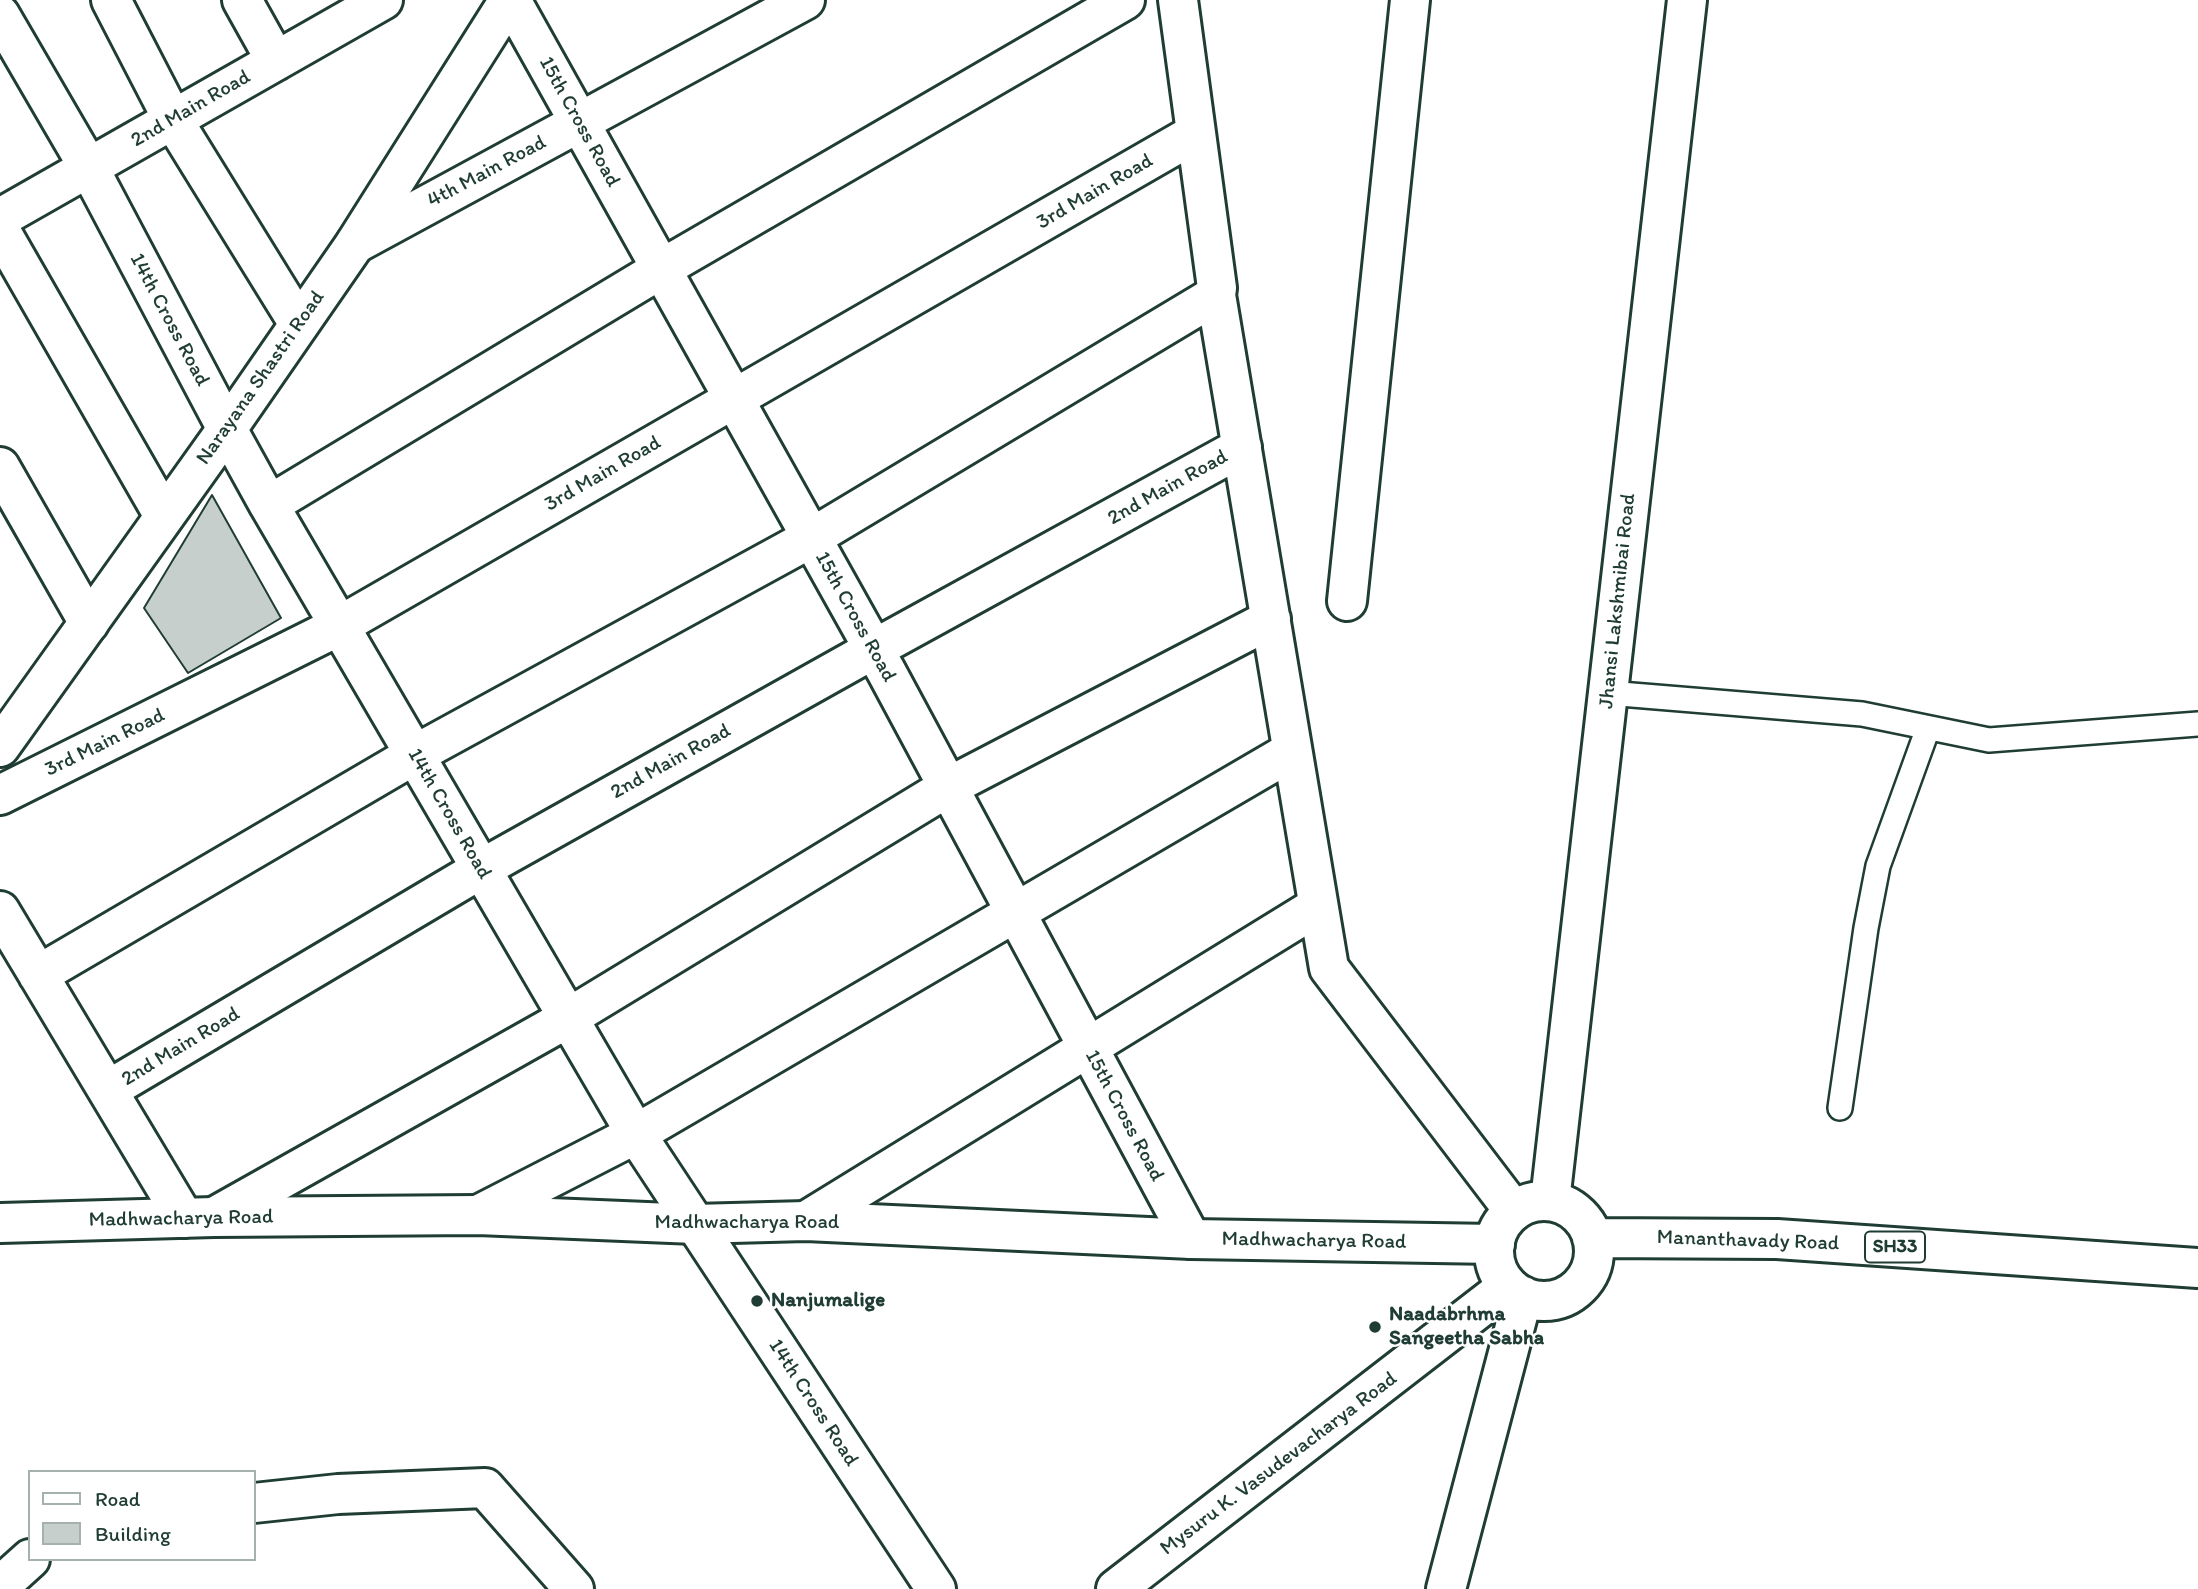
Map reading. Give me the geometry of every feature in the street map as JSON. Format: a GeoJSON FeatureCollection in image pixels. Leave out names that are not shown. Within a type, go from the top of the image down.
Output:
{"type":"FeatureCollection","features":[{"type":"Feature","properties":{"kind":"street"},"geometry":{"type":"LineString","coordinates":[[111,0],[173,120],[299,324]]}},
{"type":"Feature","properties":{"kind":"street"},"geometry":{"type":"LineString","coordinates":[[242,0],[276,61]]}},
{"type":"Feature","properties":{"kind":"street","name":"15th Cross Road"},"geometry":{"type":"LineString","coordinates":[[510,0],[874,649],[1191,1239]]}},
{"type":"Feature","properties":{"kind":"street","name":"Narayana Shastri Road"},"geometry":{"type":"LineString","coordinates":[[0,747],[355,244],[510,0]]}},
{"type":"Feature","properties":{"kind":"street","name":"4th Main Road"},"geometry":{"type":"LineString","coordinates":[[355,244],[805,0]]}},
{"type":"Feature","properties":{"kind":"street"},"geometry":{"type":"LineString","coordinates":[[270,505],[661,270],[1125,0]]}},
{"type":"Feature","properties":{"kind":"street"},"geometry":{"type":"LineString","coordinates":[[1178,0],[1216,295],[1329,968],[1532,1206]]}},
{"type":"Feature","properties":{"kind":"street"},"geometry":{"type":"LineString","coordinates":[[1347,601],[1410,0]]}},
{"type":"Feature","properties":{"kind":"street","name":"Jhansi Lakshmibai Road"},"geometry":{"type":"LineString","coordinates":[[1532,1206],[1608,693],[1687,0]]}},
{"type":"Feature","properties":{"kind":"street","name":"2nd Main Road"},"geometry":{"type":"LineString","coordinates":[[0,218],[276,61],[373,2]]}},
{"type":"Feature","properties":{"kind":"street","name":"14th Cross Road"},"geometry":{"type":"LineString","coordinates":[[0,15],[89,168],[226,429],[636,1134],[936,1589]]}},
{"type":"Feature","properties":{"kind":"street","name":"3rd Main Road"},"geometry":{"type":"LineString","coordinates":[[0,795],[339,626],[1196,133]]}},
{"type":"Feature","properties":{"kind":"street"},"geometry":{"type":"LineString","coordinates":[[0,230],[164,516]]}},
{"type":"Feature","properties":{"kind":"street"},"geometry":{"type":"LineString","coordinates":[[38,975],[414,755],[811,538],[1216,295]]}},
{"type":"Feature","properties":{"kind":"street","name":"2nd Main Road"},"geometry":{"type":"LineString","coordinates":[[108,1090],[481,869],[1242,447]]}},
{"type":"Feature","properties":{"kind":"street"},"geometry":{"type":"LineString","coordinates":[[0,467],[89,623]]}},
{"type":"Feature","properties":{"kind":"street"},"geometry":{"type":"LineString","coordinates":[[0,911],[108,1090],[199,1217],[568,1018],[948,787],[1271,619]]}},
{"type":"Feature","properties":{"kind":"street"},"geometry":{"type":"LineString","coordinates":[[478,1215],[636,1134],[1292,751]]}},
{"type":"Feature","properties":{"kind":"street"},"geometry":{"type":"LineString","coordinates":[[806,1222],[1318,906]]}},
{"type":"Feature","properties":{"kind":"street"},"geometry":{"type":"LineString","coordinates":[[1564,1205],[1586,1224],[1592,1238],[1594,1252],[1585,1278],[1576,1289],[1551,1300],[1536,1300],[1516,1291],[1500,1273],[1495,1259],[1494,1244],[1504,1220],[1532,1206],[1564,1205]]}},
{"type":"Feature","properties":{"kind":"street","name":"Madhwacharya Road"},"geometry":{"type":"LineString","coordinates":[[0,1223],[199,1217],[478,1215],[695,1224],[806,1222],[1191,1239],[1494,1244]]}},
{"type":"Feature","properties":{"kind":"street","name":"Mananthavady Road"},"geometry":{"type":"LineString","coordinates":[[1592,1238],[1777,1239],[2198,1268]]}},
{"type":"Feature","properties":{"kind":"street"},"geometry":{"type":"LineString","coordinates":[[1446,1589],[1516,1291]]}},
{"type":"Feature","properties":{"kind":"street","name":"Mysuru K. Vasudevacharya Road"},"geometry":{"type":"LineString","coordinates":[[1116,1589],[1516,1291]]}},
{"type":"Feature","properties":{"kind":"street"},"geometry":{"type":"LineString","coordinates":[[256,1503],[338,1494],[485,1488],[574,1589]]}},
{"type":"Feature","properties":{"kind":"street"},"geometry":{"type":"LineString","coordinates":[[0,1586],[28,1561]]}},
{"type":"Feature","properties":{"kind":"lane"},"geometry":{"type":"LineString","coordinates":[[1608,693],[1862,714],[1989,740],[2198,724]]}},
{"type":"Feature","properties":{"kind":"lane"},"geometry":{"type":"LineString","coordinates":[[1840,1108],[1866,928],[1878,866],[1928,728]]}},
{"type":"Feature","properties":{"kind":"building"},"geometry":{"type":"Polygon","coordinates":[[[212,495],[281,618],[188,673],[144,608],[212,495]]]}},
{"type":"Feature","properties":{"kind":"place","name":"Nanjumalige"},"geometry":{"type":"Point","coordinates":[757,1301]}},
{"type":"Feature","properties":{"kind":"place","name":"Naadabrhma Sangeetha Sabha"},"geometry":{"type":"Point","coordinates":[1375,1327]}}]}
